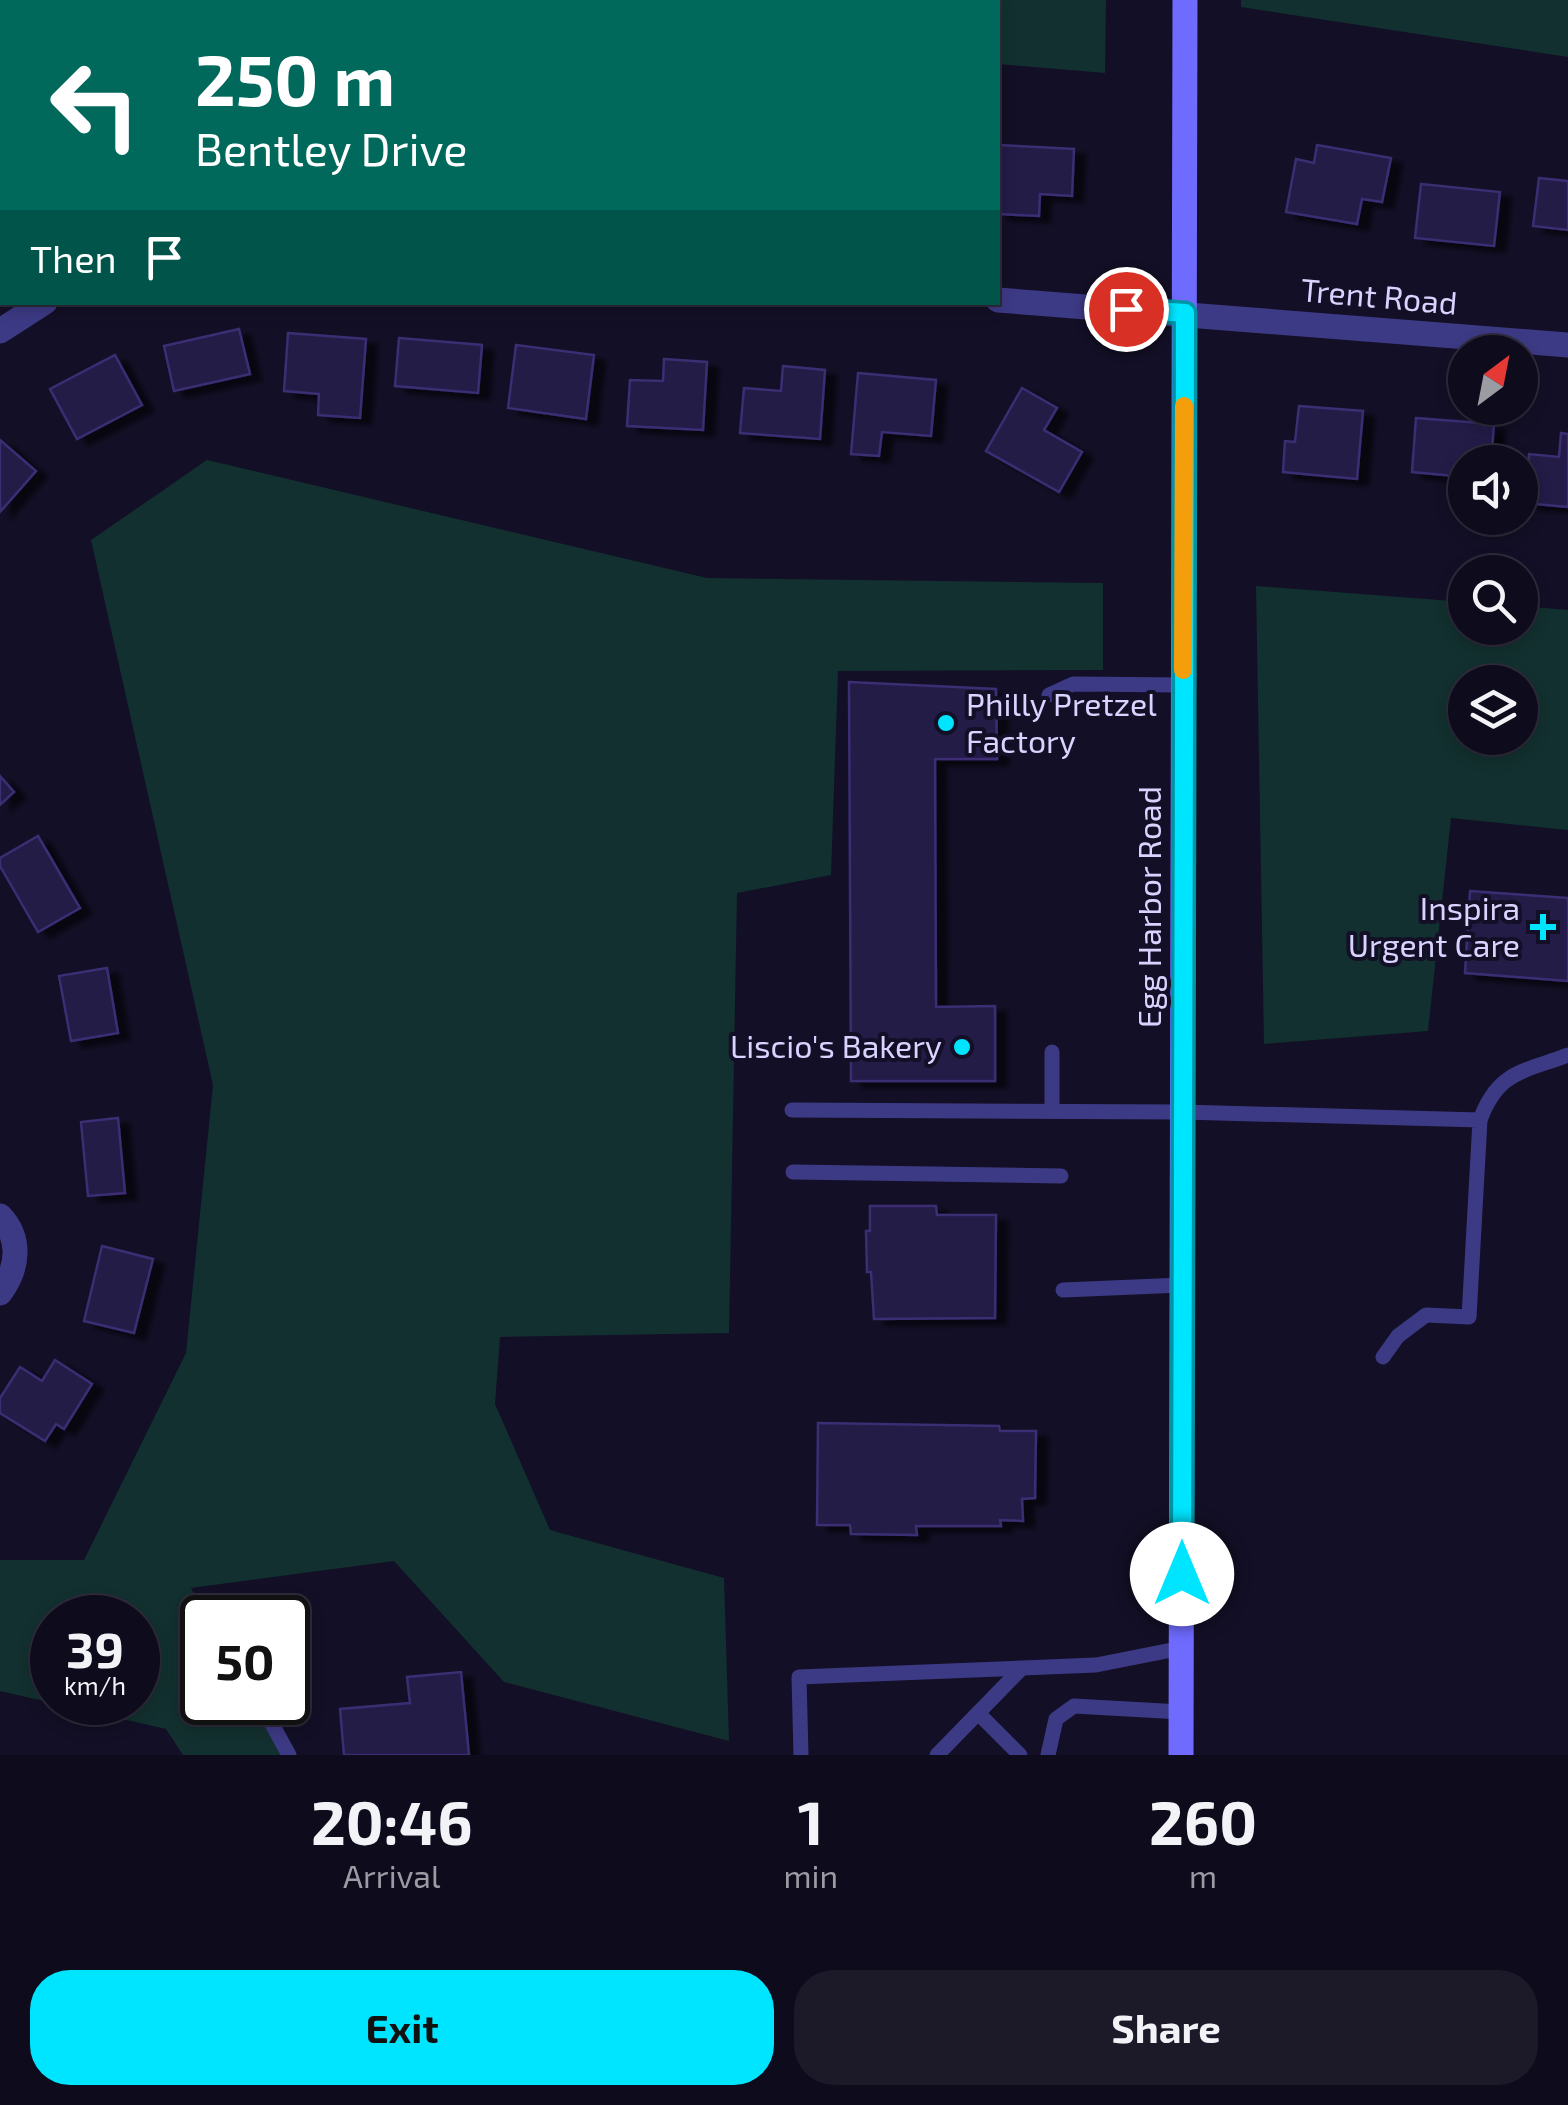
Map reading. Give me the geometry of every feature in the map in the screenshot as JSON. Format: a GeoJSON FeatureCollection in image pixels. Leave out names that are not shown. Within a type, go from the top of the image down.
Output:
{"type":"FeatureCollection","features":[{"type":"Feature","properties":{"kind":"main road","name":"Egg Harbor Road"},"geometry":{"type":"LineString","coordinates":[[1181,1755],[1185,0]]}},
{"type":"Feature","properties":{"kind":"street","name":"Trent Road"},"geometry":{"type":"LineString","coordinates":[[1000,300],[1568,345]]}},
{"type":"Feature","properties":{"kind":"street"},"geometry":{"type":"LineString","coordinates":[[0,330],[39,305]]}},
{"type":"Feature","properties":{"kind":"street"},"geometry":{"type":"LineString","coordinates":[[0,1216],[14,1238],[16,1257],[12,1276],[0,1293]]}},
{"type":"Feature","properties":{"kind":"lane"},"geometry":{"type":"LineString","coordinates":[[1049,695],[1073,684],[1183,685]]}},
{"type":"Feature","properties":{"kind":"lane"},"geometry":{"type":"LineString","coordinates":[[1052,1052],[1052,1112]]}},
{"type":"Feature","properties":{"kind":"lane"},"geometry":{"type":"LineString","coordinates":[[1383,1357],[1398,1336],[1426,1315],[1469,1317],[1480,1120],[1489,1096],[1508,1078],[1568,1055]]}},
{"type":"Feature","properties":{"kind":"lane"},"geometry":{"type":"LineString","coordinates":[[792,1110],[1182,1112],[1480,1120]]}},
{"type":"Feature","properties":{"kind":"lane"},"geometry":{"type":"LineString","coordinates":[[793,1172],[1060,1176]]}},
{"type":"Feature","properties":{"kind":"lane"},"geometry":{"type":"LineString","coordinates":[[1063,1290],[1182,1285]]}},
{"type":"Feature","properties":{"kind":"lane"},"geometry":{"type":"LineString","coordinates":[[801,1755],[800,1677],[1096,1666],[1182,1648]]}},
{"type":"Feature","properties":{"kind":"lane"},"geometry":{"type":"LineString","coordinates":[[937,1755],[1021,1669]]}},
{"type":"Feature","properties":{"kind":"lane"},"geometry":{"type":"LineString","coordinates":[[1048,1755],[1056,1718],[1074,1706],[1181,1712]]}},
{"type":"Feature","properties":{"kind":"lane"},"geometry":{"type":"LineString","coordinates":[[978,1713],[1020,1755]]}},
{"type":"Feature","properties":{"kind":"lane"},"geometry":{"type":"LineString","coordinates":[[273,1725],[289,1755]]}},
{"type":"Feature","properties":{"kind":"green space"},"geometry":{"type":"Polygon","coordinates":[[[1000,0],[1106,0],[1105,73],[1000,64],[1000,0]]]}},
{"type":"Feature","properties":{"kind":"green space"},"geometry":{"type":"Polygon","coordinates":[[[1241,0],[1568,0],[1568,57],[1241,7],[1241,0]]]}},
{"type":"Feature","properties":{"kind":"green space"},"geometry":{"type":"Polygon","coordinates":[[[207,460],[707,578],[1103,583],[1103,670],[838,671],[831,875],[737,893],[729,1333],[500,1337],[495,1404],[550,1530],[724,1578],[729,1741],[504,1682],[394,1561],[191,1588],[195,1595],[180,1595],[180,1725],[265,1725],[281,1755],[183,1755],[166,1729],[149,1725],[160,1725],[160,1595],[30,1595],[30,1698],[0,1691],[0,1560],[84,1560],[186,1353],[213,1085],[91,540],[207,460]]]}},
{"type":"Feature","properties":{"kind":"green space"},"geometry":{"type":"Polygon","coordinates":[[[1256,586],[1448,601],[1448,645],[1538,645],[1538,608],[1568,610],[1568,830],[1451,818],[1428,1031],[1264,1044],[1256,586]]]}},
{"type":"Feature","properties":{"kind":"building"},"geometry":{"type":"Polygon","coordinates":[[[1000,145],[1074,149],[1072,196],[1040,194],[1039,216],[1000,214],[1000,145]]]}},
{"type":"Feature","properties":{"kind":"building"},"geometry":{"type":"Polygon","coordinates":[[[1317,145],[1391,158],[1382,202],[1362,199],[1357,224],[1286,212],[1296,159],[1314,163],[1317,145]]]}},
{"type":"Feature","properties":{"kind":"building"},"geometry":{"type":"Polygon","coordinates":[[[1539,178],[1568,181],[1568,230],[1533,226],[1539,178]]]}},
{"type":"Feature","properties":{"kind":"building"},"geometry":{"type":"Polygon","coordinates":[[[1421,184],[1500,192],[1494,246],[1415,238],[1421,184]]]}},
{"type":"Feature","properties":{"kind":"building"},"geometry":{"type":"Polygon","coordinates":[[[239,329],[250,374],[174,391],[164,346],[239,329]]]}},
{"type":"Feature","properties":{"kind":"building"},"geometry":{"type":"Polygon","coordinates":[[[288,333],[366,339],[360,418],[318,415],[319,394],[284,391],[288,333]]]}},
{"type":"Feature","properties":{"kind":"building"},"geometry":{"type":"Polygon","coordinates":[[[399,338],[482,345],[478,393],[395,386],[399,338]]]}},
{"type":"Feature","properties":{"kind":"building"},"geometry":{"type":"Polygon","coordinates":[[[516,345],[594,355],[586,419],[508,408],[516,345]]]}},
{"type":"Feature","properties":{"kind":"building"},"geometry":{"type":"Polygon","coordinates":[[[115,355],[142,405],[77,439],[50,389],[115,355]]]}},
{"type":"Feature","properties":{"kind":"building"},"geometry":{"type":"Polygon","coordinates":[[[664,359],[707,362],[703,430],[627,426],[630,380],[663,381],[664,359]]]}},
{"type":"Feature","properties":{"kind":"building"},"geometry":{"type":"Polygon","coordinates":[[[783,366],[825,370],[820,439],[740,433],[744,388],[781,391],[783,366]]]}},
{"type":"Feature","properties":{"kind":"building"},"geometry":{"type":"Polygon","coordinates":[[[858,373],[936,380],[931,436],[882,432],[879,456],[851,454],[858,373]]]}},
{"type":"Feature","properties":{"kind":"building"},"geometry":{"type":"Polygon","coordinates":[[[1022,388],[1057,408],[1044,430],[1082,452],[1059,492],[986,451],[1022,388]]]}},
{"type":"Feature","properties":{"kind":"building"},"geometry":{"type":"Polygon","coordinates":[[[1299,406],[1363,411],[1357,479],[1283,472],[1285,441],[1295,442],[1299,406]]]}},
{"type":"Feature","properties":{"kind":"building"},"geometry":{"type":"Polygon","coordinates":[[[1416,418],[1448,420],[1448,425],[1494,425],[1492,445],[1448,445],[1448,475],[1412,472],[1416,418]]]}},
{"type":"Feature","properties":{"kind":"building"},"geometry":{"type":"Polygon","coordinates":[[[1561,433],[1568,434],[1568,507],[1538,504],[1538,455],[1559,457],[1561,433]]]}},
{"type":"Feature","properties":{"kind":"building"},"geometry":{"type":"Polygon","coordinates":[[[0,440],[36,471],[0,512],[0,440]]]}},
{"type":"Feature","properties":{"kind":"building"},"geometry":{"type":"Polygon","coordinates":[[[849,682],[996,689],[997,759],[935,759],[936,1007],[995,1006],[995,1081],[851,1081],[849,682]]]}},
{"type":"Feature","properties":{"kind":"building"},"geometry":{"type":"Polygon","coordinates":[[[0,776],[14,792],[0,805],[0,776]]]}},
{"type":"Feature","properties":{"kind":"building"},"geometry":{"type":"Polygon","coordinates":[[[38,836],[80,908],[38,932],[0,866],[0,858],[38,836]]]}},
{"type":"Feature","properties":{"kind":"building"},"geometry":{"type":"Polygon","coordinates":[[[1470,891],[1568,898],[1568,981],[1465,973],[1470,891]]]}},
{"type":"Feature","properties":{"kind":"building"},"geometry":{"type":"Polygon","coordinates":[[[107,968],[118,1033],[71,1041],[59,976],[107,968]]]}},
{"type":"Feature","properties":{"kind":"building"},"geometry":{"type":"Polygon","coordinates":[[[118,1118],[125,1193],[88,1196],[81,1122],[118,1118]]]}},
{"type":"Feature","properties":{"kind":"building"},"geometry":{"type":"Polygon","coordinates":[[[870,1206],[936,1206],[937,1215],[996,1215],[995,1318],[874,1319],[871,1272],[867,1272],[870,1206]]]}},
{"type":"Feature","properties":{"kind":"building"},"geometry":{"type":"Polygon","coordinates":[[[102,1246],[153,1259],[134,1333],[84,1321],[102,1246]]]}},
{"type":"Feature","properties":{"kind":"building"},"geometry":{"type":"Polygon","coordinates":[[[55,1360],[92,1384],[64,1429],[56,1424],[45,1441],[0,1413],[0,1398],[20,1367],[42,1381],[55,1360]]]}},
{"type":"Feature","properties":{"kind":"building"},"geometry":{"type":"Polygon","coordinates":[[[818,1423],[999,1426],[1000,1431],[1036,1431],[1035,1498],[1022,1499],[1023,1521],[1000,1520],[1001,1526],[916,1526],[917,1535],[851,1534],[850,1525],[817,1525],[818,1423]]]}},
{"type":"Feature","properties":{"kind":"building"},"geometry":{"type":"Polygon","coordinates":[[[461,1672],[469,1755],[344,1755],[340,1709],[410,1703],[407,1677],[461,1672]]]}},
{"type":"Feature","properties":{"kind":"slow traffic"},"geometry":{"type":"LineString","coordinates":[[1183,670],[1184,406]]}},
{"type":"Feature","properties":{"kind":"place","name":"Philly Pretzel Factory"},"geometry":{"type":"Point","coordinates":[946,723]}},
{"type":"Feature","properties":{"kind":"place","name":"Inspira Urgent Care"},"geometry":{"type":"Point","coordinates":[1543,927]}},
{"type":"Feature","properties":{"kind":"place","name":"Liscio's Bakery"},"geometry":{"type":"Point","coordinates":[962,1047]}},
{"type":"Feature","properties":{"kind":"route"},"geometry":{"type":"LineString","coordinates":[[1126,309],[1185,313],[1182,1574]]}}]}
